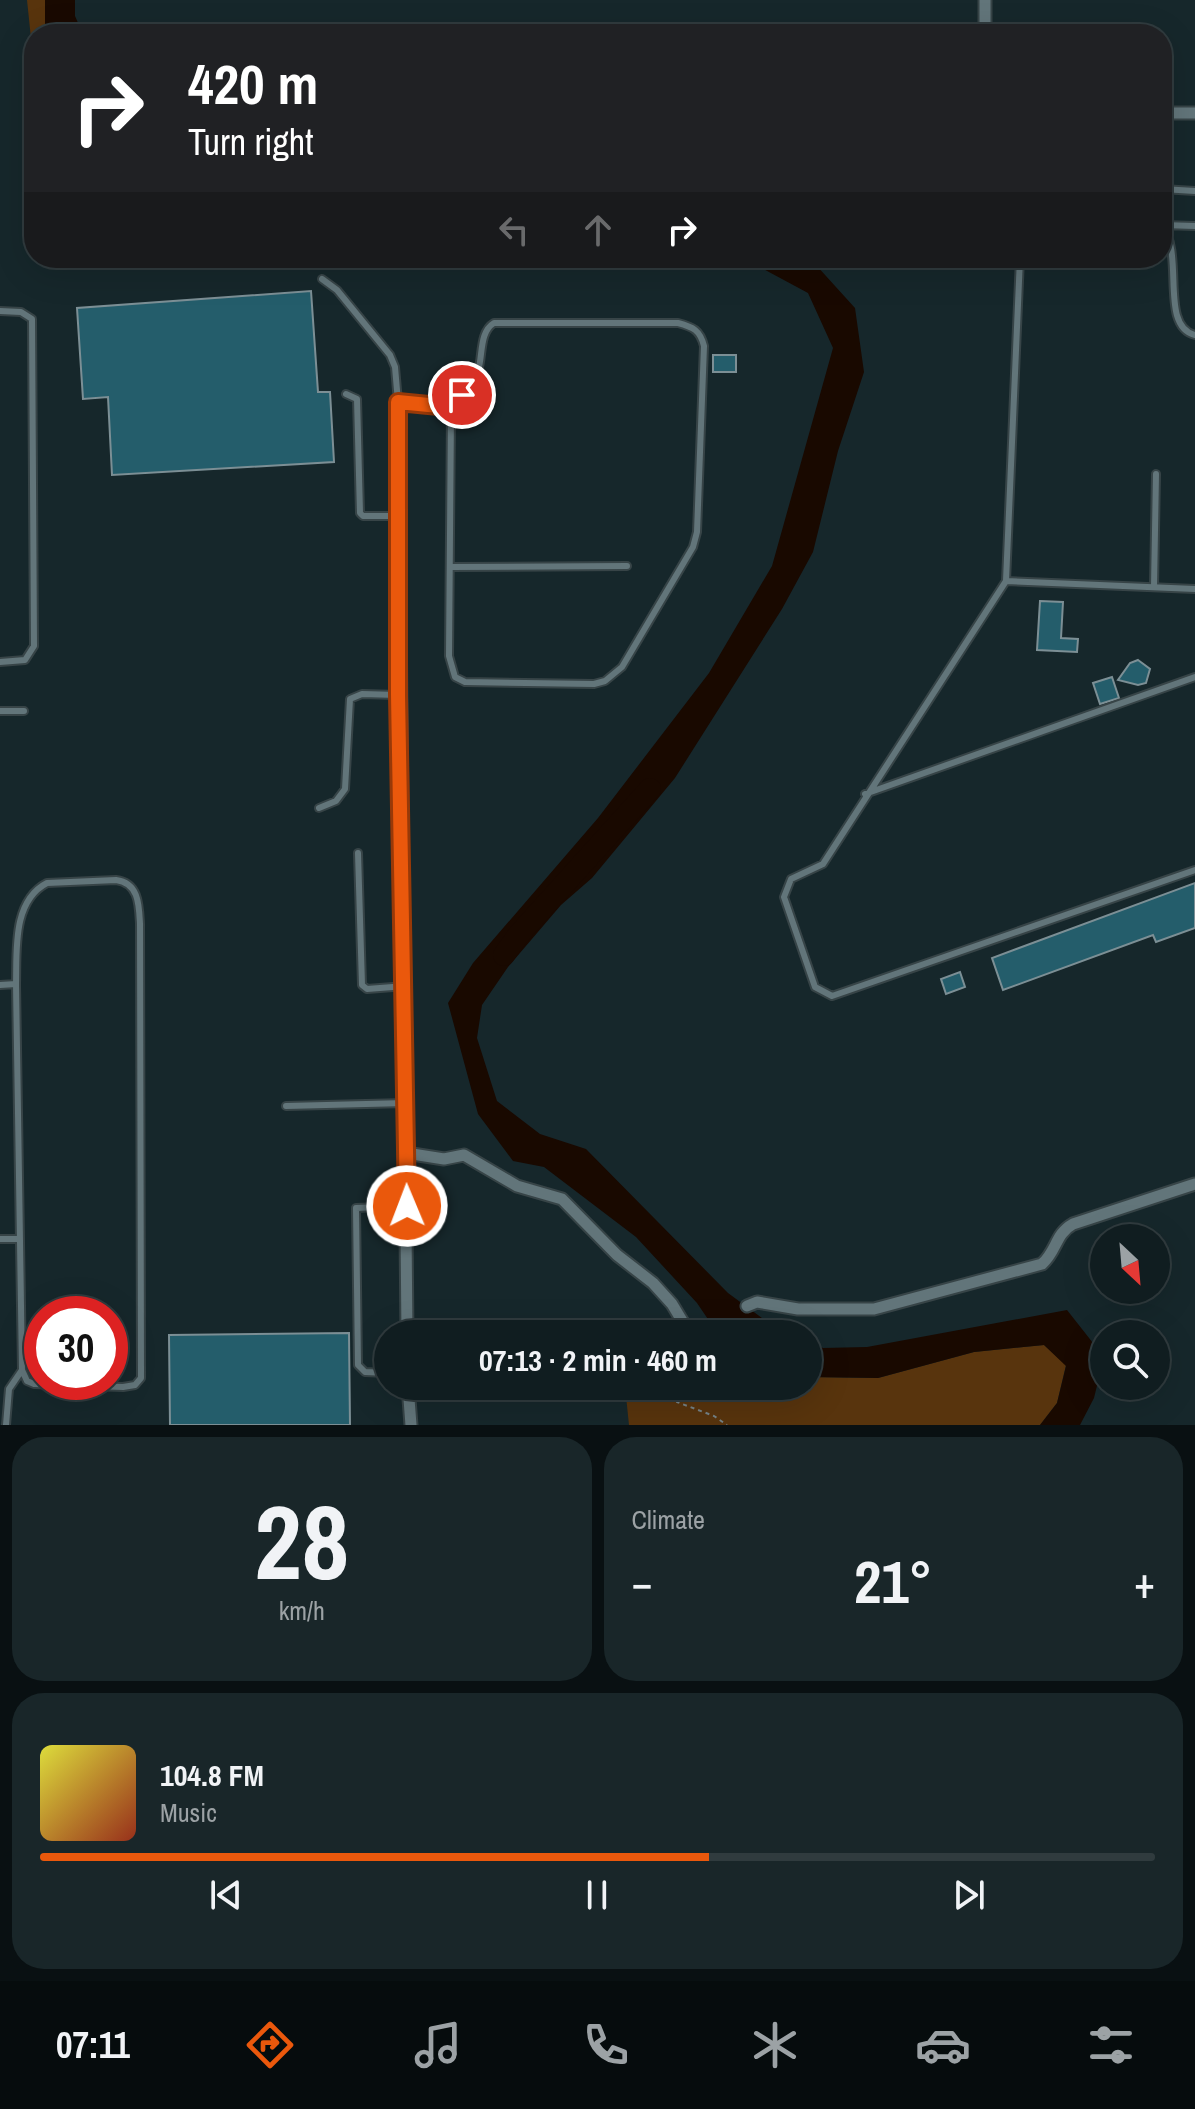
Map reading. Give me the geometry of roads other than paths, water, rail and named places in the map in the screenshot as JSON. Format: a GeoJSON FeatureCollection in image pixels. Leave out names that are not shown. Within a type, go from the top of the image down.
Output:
{"type":"FeatureCollection","features":[{"type":"Feature","properties":{"kind":"street"},"geometry":{"type":"LineString","coordinates":[[985,0],[985,24]]}},
{"type":"Feature","properties":{"kind":"street"},"geometry":{"type":"LineString","coordinates":[[1172,113],[1195,113]]}},
{"type":"Feature","properties":{"kind":"street"},"geometry":{"type":"LineString","coordinates":[[398,402],[398,695],[406,986],[407,1320]]}},
{"type":"Feature","properties":{"kind":"street"},"geometry":{"type":"LineString","coordinates":[[406,1153],[444,1159],[464,1155],[517,1186],[562,1199],[617,1255],[653,1283],[682,1320]]}},
{"type":"Feature","properties":{"kind":"street"},"geometry":{"type":"LineString","coordinates":[[747,1306],[757,1302],[798,1309],[874,1309],[923,1298],[1042,1264],[1054,1251],[1059,1234],[1073,1224],[1194,1188]]}},
{"type":"Feature","properties":{"kind":"street"},"geometry":{"type":"LineString","coordinates":[[409,1400],[411,1425]]}},
{"type":"Feature","properties":{"kind":"lane"},"geometry":{"type":"LineString","coordinates":[[1172,190],[1195,191]]}},
{"type":"Feature","properties":{"kind":"lane"},"geometry":{"type":"LineString","coordinates":[[1172,225],[1195,226]]}},
{"type":"Feature","properties":{"kind":"lane"},"geometry":{"type":"LineString","coordinates":[[1172,240],[1177,323],[1195,335]]}},
{"type":"Feature","properties":{"kind":"lane"},"geometry":{"type":"LineString","coordinates":[[1020,268],[1006,581],[865,794],[823,864],[791,879],[783,892],[810,975],[817,989],[828,996],[1195,870]]}},
{"type":"Feature","properties":{"kind":"lane"},"geometry":{"type":"LineString","coordinates":[[322,279],[337,290],[390,355],[395,367],[398,402],[449,407]]}},
{"type":"Feature","properties":{"kind":"lane"},"geometry":{"type":"LineString","coordinates":[[0,311],[27,314],[34,333],[34,641],[32,651],[25,660],[0,662]]}},
{"type":"Feature","properties":{"kind":"lane"},"geometry":{"type":"LineString","coordinates":[[494,323],[678,323],[696,329],[702,335],[697,532],[686,564],[622,667],[605,681],[594,684],[458,680],[452,672],[449,656],[449,407],[470,386],[477,372],[486,332],[494,323]]}},
{"type":"Feature","properties":{"kind":"lane"},"geometry":{"type":"LineString","coordinates":[[346,394],[357,399],[360,513],[363,516],[398,516]]}},
{"type":"Feature","properties":{"kind":"lane"},"geometry":{"type":"LineString","coordinates":[[1154,587],[1156,474]]}},
{"type":"Feature","properties":{"kind":"lane"},"geometry":{"type":"LineString","coordinates":[[451,567],[627,566]]}},
{"type":"Feature","properties":{"kind":"lane"},"geometry":{"type":"LineString","coordinates":[[1006,581],[1195,589]]}},
{"type":"Feature","properties":{"kind":"lane"},"geometry":{"type":"LineString","coordinates":[[865,794],[1195,677]]}},
{"type":"Feature","properties":{"kind":"lane"},"geometry":{"type":"LineString","coordinates":[[319,808],[336,801],[345,789],[350,699],[362,694],[398,695]]}},
{"type":"Feature","properties":{"kind":"lane"},"geometry":{"type":"LineString","coordinates":[[0,711],[24,711]]}},
{"type":"Feature","properties":{"kind":"lane"},"geometry":{"type":"LineString","coordinates":[[358,853],[362,985],[367,989],[406,986]]}},
{"type":"Feature","properties":{"kind":"lane"},"geometry":{"type":"LineString","coordinates":[[116,880],[131,885],[139,905],[140,924],[141,1378],[135,1385],[34,1384],[27,1381],[22,1370],[16,984],[18,928],[39,888],[47,883],[116,880]]}},
{"type":"Feature","properties":{"kind":"lane"},"geometry":{"type":"LineString","coordinates":[[0,985],[16,984]]}},
{"type":"Feature","properties":{"kind":"lane"},"geometry":{"type":"LineString","coordinates":[[286,1106],[406,1103]]}},
{"type":"Feature","properties":{"kind":"lane"},"geometry":{"type":"LineString","coordinates":[[374,1372],[358,1368],[356,1208],[407,1206]]}},
{"type":"Feature","properties":{"kind":"lane"},"geometry":{"type":"LineString","coordinates":[[0,1239],[20,1239]]}},
{"type":"Feature","properties":{"kind":"lane"},"geometry":{"type":"LineString","coordinates":[[6,1425],[9,1389],[22,1370]]}},
{"type":"Feature","properties":{"kind":"waterway"},"geometry":{"type":"LineString","coordinates":[[504,955],[520,933],[650,789]]}}]}
